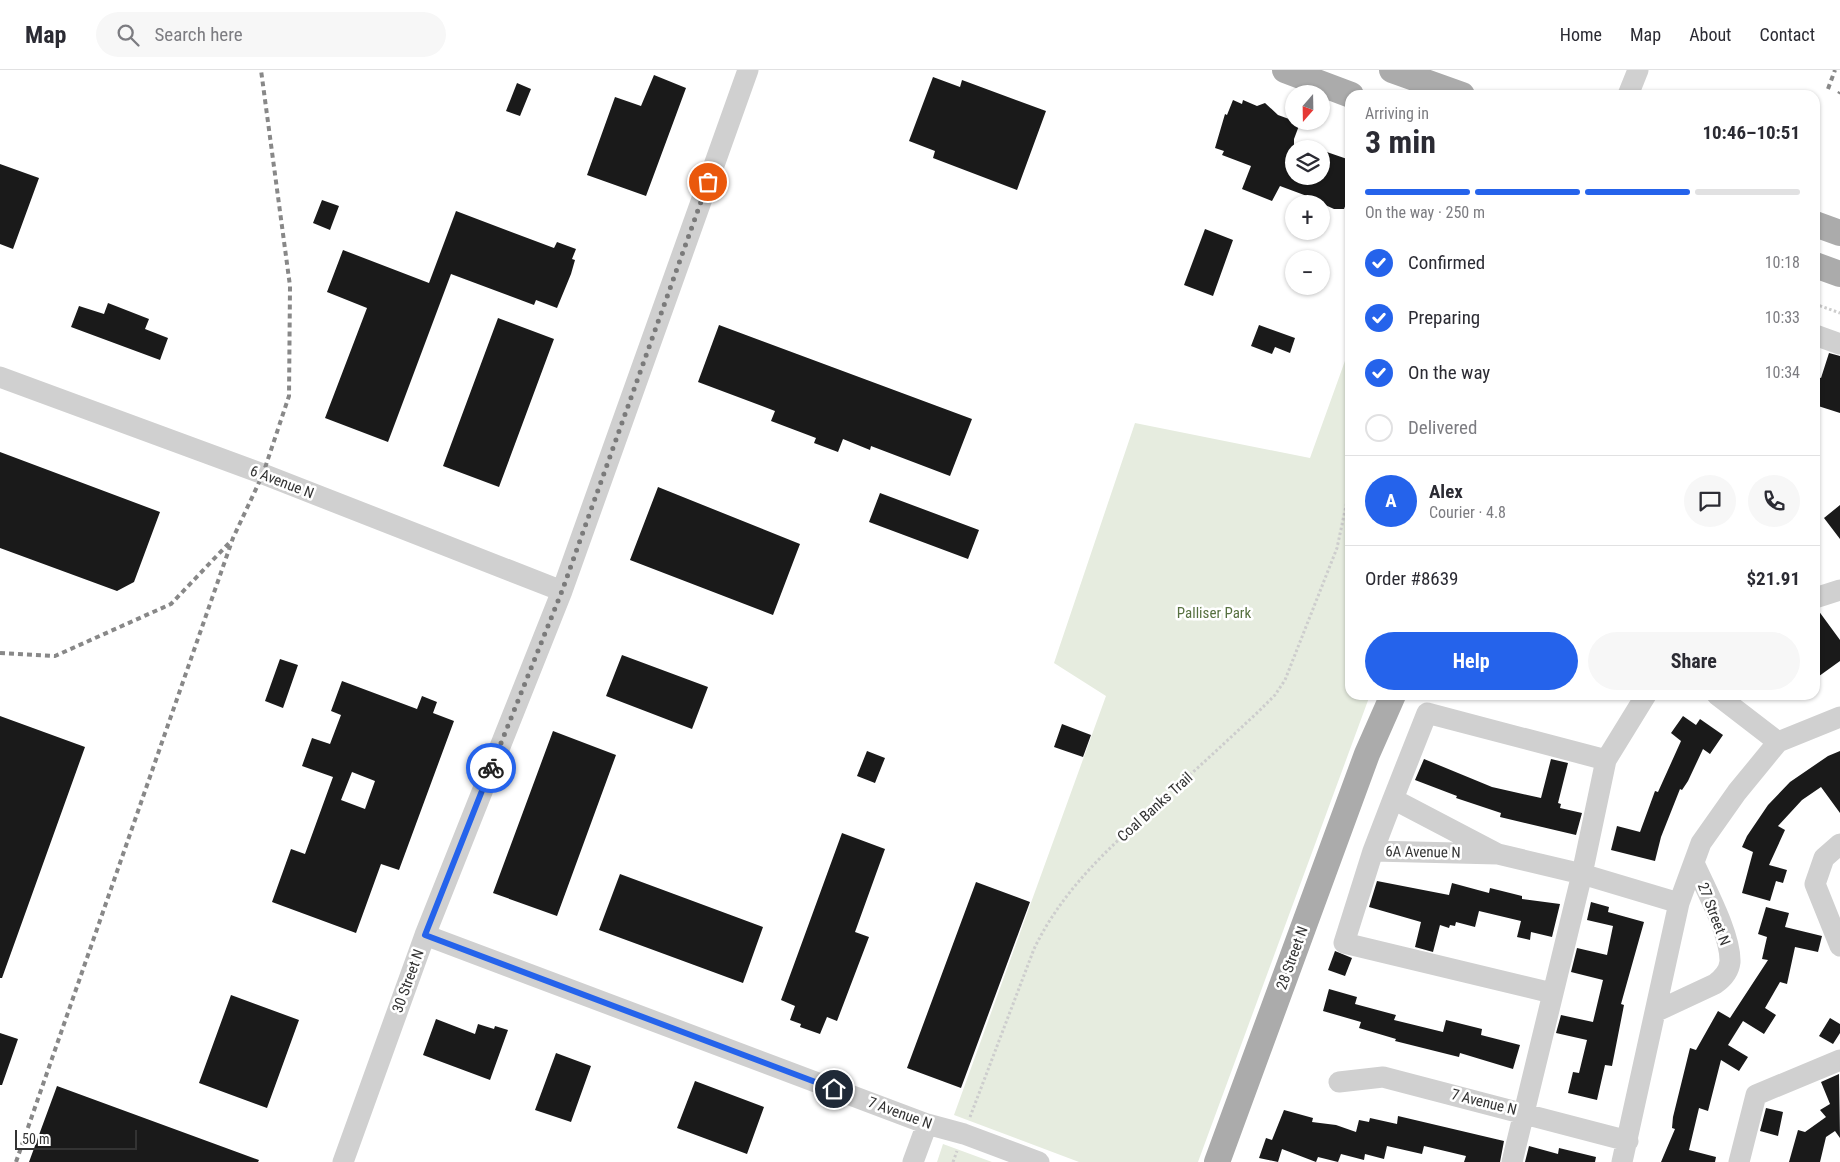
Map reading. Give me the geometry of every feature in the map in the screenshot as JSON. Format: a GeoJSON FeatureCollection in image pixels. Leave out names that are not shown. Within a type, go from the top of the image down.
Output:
{"type":"FeatureCollection","features":[{"type":"Feature","properties":{"kind":"main road"},"geometry":{"type":"LineString","coordinates":[[1285,70],[1345,93]]}},
{"type":"Feature","properties":{"kind":"main road"},"geometry":{"type":"LineString","coordinates":[[1392,70],[1448,90]]}},
{"type":"Feature","properties":{"kind":"main road"},"geometry":{"type":"LineString","coordinates":[[1820,226],[1840,233]]}},
{"type":"Feature","properties":{"kind":"main road"},"geometry":{"type":"LineString","coordinates":[[1820,267],[1840,274]]}},
{"type":"Feature","properties":{"kind":"main road","name":"28 Street N"},"geometry":{"type":"LineString","coordinates":[[1367,754],[1382,700]]}},
{"type":"Feature","properties":{"kind":"main road","name":"28 Street N"},"geometry":{"type":"LineString","coordinates":[[1217,1162],[1367,754],[1391,700]]}},
{"type":"Feature","properties":{"kind":"street","name":"30 Street N"},"geometry":{"type":"LineString","coordinates":[[343,1162],[425,935],[562,591],[748,70]]}},
{"type":"Feature","properties":{"kind":"street"},"geometry":{"type":"LineString","coordinates":[[1630,90],[1638,70]]}},
{"type":"Feature","properties":{"kind":"street"},"geometry":{"type":"LineString","coordinates":[[1820,337],[1840,344]]}},
{"type":"Feature","properties":{"kind":"street","name":"6 Avenue N"},"geometry":{"type":"LineString","coordinates":[[0,376],[262,474],[562,591]]}},
{"type":"Feature","properties":{"kind":"street"},"geometry":{"type":"LineString","coordinates":[[1820,596],[1840,590]]}},
{"type":"Feature","properties":{"kind":"street"},"geometry":{"type":"LineString","coordinates":[[1512,1162],[1522,1112],[1582,874],[1606,760],[1643,700]]}},
{"type":"Feature","properties":{"kind":"street"},"geometry":{"type":"LineString","coordinates":[[1723,700],[1778,742],[1840,717]]}},
{"type":"Feature","properties":{"kind":"street"},"geometry":{"type":"LineString","coordinates":[[1393,799],[1427,713],[1606,760]]}},
{"type":"Feature","properties":{"kind":"street","name":"27 Street N"},"geometry":{"type":"LineString","coordinates":[[1622,1162],[1680,903],[1701,843],[1737,792],[1778,742]]}},
{"type":"Feature","properties":{"kind":"street","name":"6A Avenue N"},"geometry":{"type":"LineString","coordinates":[[1498,854],[1393,799],[1373,852],[1498,854],[1582,874],[1680,903]]}},
{"type":"Feature","properties":{"kind":"street"},"geometry":{"type":"LineString","coordinates":[[1840,844],[1824,858],[1815,884],[1840,946]]}},
{"type":"Feature","properties":{"kind":"street"},"geometry":{"type":"LineString","coordinates":[[1373,852],[1344,943],[1552,993]]}},
{"type":"Feature","properties":{"kind":"street","name":"27 Street N"},"geometry":{"type":"LineString","coordinates":[[1655,1012],[1715,984],[1721,980],[1728,968],[1728,952],[1721,924],[1694,863]]}},
{"type":"Feature","properties":{"kind":"street","name":"7 Avenue N"},"geometry":{"type":"LineString","coordinates":[[425,935],[927,1124],[964,1134],[1039,1162]]}},
{"type":"Feature","properties":{"kind":"street"},"geometry":{"type":"LineString","coordinates":[[1740,1162],[1756,1095],[1840,1060]]}},
{"type":"Feature","properties":{"kind":"street","name":"7 Avenue N"},"geometry":{"type":"LineString","coordinates":[[1339,1082],[1383,1077],[1628,1141]]}},
{"type":"Feature","properties":{"kind":"street"},"geometry":{"type":"LineString","coordinates":[[913,1162],[927,1124]]}},
{"type":"Feature","properties":{"kind":"path"},"geometry":{"type":"LineString","coordinates":[[1820,306],[1840,313]]}},
{"type":"Feature","properties":{"kind":"path","name":"Coal Banks Trail"},"geometry":{"type":"LineString","coordinates":[[964,1134],[1030,958],[1046,922],[1072,887],[1124,834],[1275,695],[1285,680],[1337,548],[1345,510]]}},
{"type":"Feature","properties":{"kind":"green space","name":"Palliser Park"},"geometry":{"type":"Polygon","coordinates":[[[1345,361],[1345,700],[1368,700],[1198,1162],[1079,1162],[954,1115],[1106,696],[1054,663],[1135,423],[1310,458],[1345,361]]]}},
{"type":"Feature","properties":{"kind":"green space"},"geometry":{"type":"Polygon","coordinates":[[[943,1144],[992,1162],[937,1162],[943,1144]]]}},
{"type":"Feature","properties":{"kind":"building"},"geometry":{"type":"Polygon","coordinates":[[[654,75],[686,88],[646,196],[587,175],[615,97],[641,106],[654,75]]]}},
{"type":"Feature","properties":{"kind":"building"},"geometry":{"type":"Polygon","coordinates":[[[933,77],[960,87],[962,80],[1046,111],[1017,190],[933,158],[935,151],[909,141],[933,77]]]}},
{"type":"Feature","properties":{"kind":"building"},"geometry":{"type":"Polygon","coordinates":[[[517,83],[531,89],[520,116],[506,111],[517,83]]]}},
{"type":"Feature","properties":{"kind":"building"},"geometry":{"type":"Polygon","coordinates":[[[1233,100],[1242,104],[1243,100],[1257,106],[1265,103],[1278,115],[1285,118],[1285,130],[1297,130],[1294,140],[1285,140],[1285,185],[1330,185],[1330,153],[1345,158],[1344,209],[1330,207],[1330,195],[1304,195],[1280,186],[1272,201],[1242,189],[1251,166],[1222,155],[1224,151],[1215,148],[1225,114],[1227,115],[1233,100]]]}},
{"type":"Feature","properties":{"kind":"building"},"geometry":{"type":"Polygon","coordinates":[[[0,164],[39,178],[13,249],[0,244],[0,164]]]}},
{"type":"Feature","properties":{"kind":"building"},"geometry":{"type":"Polygon","coordinates":[[[322,200],[339,206],[330,230],[313,223],[322,200]]]}},
{"type":"Feature","properties":{"kind":"building"},"geometry":{"type":"Polygon","coordinates":[[[456,211],[554,248],[557,242],[576,249],[572,259],[575,260],[571,274],[557,308],[536,300],[534,305],[451,274],[388,442],[325,418],[367,308],[327,292],[343,250],[429,283],[456,211]]]}},
{"type":"Feature","properties":{"kind":"building"},"geometry":{"type":"Polygon","coordinates":[[[1205,229],[1233,240],[1213,296],[1184,285],[1205,229]]]}},
{"type":"Feature","properties":{"kind":"building"},"geometry":{"type":"Polygon","coordinates":[[[108,303],[149,319],[145,329],[168,338],[160,360],[71,327],[79,306],[104,314],[108,303]]]}},
{"type":"Feature","properties":{"kind":"building"},"geometry":{"type":"Polygon","coordinates":[[[498,318],[554,339],[499,487],[443,466],[498,318]]]}},
{"type":"Feature","properties":{"kind":"building"},"geometry":{"type":"Polygon","coordinates":[[[719,325],[972,419],[950,476],[871,446],[870,450],[843,439],[838,452],[814,443],[816,438],[771,421],[775,411],[698,382],[719,325]]]}},
{"type":"Feature","properties":{"kind":"building"},"geometry":{"type":"Polygon","coordinates":[[[1259,325],[1295,338],[1290,353],[1275,347],[1272,354],[1251,346],[1259,325]]]}},
{"type":"Feature","properties":{"kind":"building"},"geometry":{"type":"Polygon","coordinates":[[[1829,353],[1840,356],[1840,413],[1820,407],[1821,378],[1829,353]]]}},
{"type":"Feature","properties":{"kind":"building"},"geometry":{"type":"Polygon","coordinates":[[[0,452],[160,512],[134,582],[117,591],[0,548],[0,452]]]}},
{"type":"Feature","properties":{"kind":"building"},"geometry":{"type":"Polygon","coordinates":[[[658,487],[800,544],[773,615],[630,560],[658,487]]]}},
{"type":"Feature","properties":{"kind":"building"},"geometry":{"type":"Polygon","coordinates":[[[880,493],[979,530],[968,559],[869,522],[880,493]]]}},
{"type":"Feature","properties":{"kind":"building"},"geometry":{"type":"Polygon","coordinates":[[[1840,505],[1840,539],[1824,518],[1840,505]]]}},
{"type":"Feature","properties":{"kind":"building"},"geometry":{"type":"Polygon","coordinates":[[[1820,613],[1840,640],[1840,661],[1820,675],[1820,613]]]}},
{"type":"Feature","properties":{"kind":"building"},"geometry":{"type":"Polygon","coordinates":[[[622,655],[708,687],[692,729],[606,696],[622,655]]]}},
{"type":"Feature","properties":{"kind":"building"},"geometry":{"type":"Polygon","coordinates":[[[280,659],[298,665],[283,708],[265,701],[280,659]]]}},
{"type":"Feature","properties":{"kind":"building"},"geometry":{"type":"Polygon","coordinates":[[[342,681],[417,709],[422,696],[437,702],[433,713],[454,721],[399,870],[381,864],[356,933],[272,902],[291,849],[305,854],[333,777],[302,766],[312,738],[330,744],[341,715],[331,711],[342,681]],[[352,772],[341,800],[365,809],[375,781],[352,772]]]}},
{"type":"Feature","properties":{"kind":"building"},"geometry":{"type":"Polygon","coordinates":[[[0,716],[85,747],[2,978],[0,978],[0,716]]]}},
{"type":"Feature","properties":{"kind":"building"},"geometry":{"type":"Polygon","coordinates":[[[1683,716],[1696,725],[1700,719],[1723,735],[1710,754],[1703,749],[1688,781],[1682,790],[1680,789],[1661,837],[1655,861],[1611,850],[1617,826],[1640,832],[1655,791],[1658,792],[1681,741],[1671,733],[1683,716]]]}},
{"type":"Feature","properties":{"kind":"building"},"geometry":{"type":"Polygon","coordinates":[[[1062,724],[1091,735],[1083,757],[1054,747],[1062,724]]]}},
{"type":"Feature","properties":{"kind":"building"},"geometry":{"type":"Polygon","coordinates":[[[553,731],[616,755],[557,916],[493,893],[553,731]]]}},
{"type":"Feature","properties":{"kind":"building"},"geometry":{"type":"Polygon","coordinates":[[[867,751],[885,758],[875,783],[857,776],[867,751]]]}},
{"type":"Feature","properties":{"kind":"building"},"geometry":{"type":"Polygon","coordinates":[[[1840,751],[1840,813],[1821,787],[1802,800],[1778,826],[1785,830],[1769,865],[1787,870],[1783,883],[1776,881],[1770,901],[1742,893],[1753,852],[1742,847],[1747,836],[1768,805],[1790,782],[1828,756],[1840,751]]]}},
{"type":"Feature","properties":{"kind":"building"},"geometry":{"type":"Polygon","coordinates":[[[1424,759],[1492,787],[1541,798],[1551,759],[1568,763],[1558,803],[1561,804],[1560,808],[1582,813],[1576,835],[1500,817],[1501,813],[1456,798],[1457,796],[1415,780],[1424,759]]]}},
{"type":"Feature","properties":{"kind":"building"},"geometry":{"type":"Polygon","coordinates":[[[842,833],[885,849],[855,932],[869,937],[837,1021],[827,1017],[820,1034],[800,1027],[801,1024],[790,1020],[795,1006],[781,1000],[842,833]]]}},
{"type":"Feature","properties":{"kind":"building"},"geometry":{"type":"Polygon","coordinates":[[[620,874],[763,927],[743,983],[599,930],[620,874]]]}},
{"type":"Feature","properties":{"kind":"building"},"geometry":{"type":"Polygon","coordinates":[[[1377,881],[1449,895],[1452,883],[1489,893],[1490,888],[1522,896],[1522,899],[1560,904],[1552,937],[1531,932],[1530,940],[1517,937],[1521,921],[1479,911],[1475,927],[1456,922],[1455,926],[1450,925],[1449,928],[1440,925],[1433,952],[1415,947],[1421,922],[1369,907],[1377,881]]]}},
{"type":"Feature","properties":{"kind":"building"},"geometry":{"type":"Polygon","coordinates":[[[976,882],[1030,902],[961,1088],[907,1068],[976,882]]]}},
{"type":"Feature","properties":{"kind":"building"},"geometry":{"type":"Polygon","coordinates":[[[1591,902],[1609,907],[1608,912],[1644,922],[1621,1004],[1624,1005],[1612,1066],[1605,1065],[1597,1100],[1568,1093],[1573,1072],[1579,1073],[1587,1040],[1556,1033],[1561,1015],[1593,1022],[1603,980],[1571,972],[1577,948],[1607,955],[1613,926],[1587,920],[1591,902]]]}},
{"type":"Feature","properties":{"kind":"building"},"geometry":{"type":"Polygon","coordinates":[[[1766,907],[1789,913],[1785,927],[1822,936],[1818,952],[1795,947],[1787,984],[1780,982],[1765,1008],[1776,1015],[1764,1034],[1743,1021],[1728,1045],[1748,1057],[1739,1071],[1721,1060],[1708,1111],[1699,1108],[1689,1150],[1716,1157],[1715,1162],[1661,1162],[1675,1129],[1672,1128],[1673,1117],[1690,1048],[1696,1050],[1718,1011],[1730,1018],[1768,960],[1762,959],[1767,937],[1758,934],[1766,907]]]}},
{"type":"Feature","properties":{"kind":"building"},"geometry":{"type":"Polygon","coordinates":[[[1335,951],[1352,958],[1345,976],[1328,970],[1335,951]]]}},
{"type":"Feature","properties":{"kind":"building"},"geometry":{"type":"Polygon","coordinates":[[[1329,989],[1357,997],[1355,1004],[1396,1015],[1394,1020],[1443,1032],[1446,1020],[1482,1029],[1481,1035],[1520,1045],[1513,1069],[1460,1053],[1459,1057],[1395,1041],[1396,1039],[1359,1028],[1361,1022],[1323,1011],[1329,989]]]}},
{"type":"Feature","properties":{"kind":"building"},"geometry":{"type":"Polygon","coordinates":[[[231,995],[299,1020],[267,1108],[199,1083],[231,995]]]}},
{"type":"Feature","properties":{"kind":"building"},"geometry":{"type":"Polygon","coordinates":[[[1830,1018],[1840,1024],[1840,1033],[1833,1044],[1819,1036],[1830,1018]]]}},
{"type":"Feature","properties":{"kind":"building"},"geometry":{"type":"Polygon","coordinates":[[[436,1019],[475,1034],[478,1024],[494,1029],[495,1026],[508,1030],[490,1080],[423,1055],[436,1019]]]}},
{"type":"Feature","properties":{"kind":"building"},"geometry":{"type":"Polygon","coordinates":[[[0,1033],[18,1039],[2,1085],[0,1085],[0,1033]]]}},
{"type":"Feature","properties":{"kind":"building"},"geometry":{"type":"Polygon","coordinates":[[[556,1053],[591,1066],[571,1122],[535,1110],[556,1053]]]}},
{"type":"Feature","properties":{"kind":"building"},"geometry":{"type":"Polygon","coordinates":[[[1839,1074],[1840,1138],[1835,1131],[1826,1137],[1820,1162],[1789,1162],[1798,1130],[1805,1132],[1826,1117],[1820,1110],[1830,1104],[1821,1082],[1839,1074]]]}},
{"type":"Feature","properties":{"kind":"building"},"geometry":{"type":"Polygon","coordinates":[[[695,1081],[764,1107],[747,1154],[677,1128],[695,1081]]]}},
{"type":"Feature","properties":{"kind":"building"},"geometry":{"type":"Polygon","coordinates":[[[57,1086],[259,1160],[258,1162],[29,1162],[57,1086]]]}},
{"type":"Feature","properties":{"kind":"building"},"geometry":{"type":"Polygon","coordinates":[[[1766,1108],[1783,1112],[1778,1136],[1760,1131],[1766,1108]]]}},
{"type":"Feature","properties":{"kind":"building"},"geometry":{"type":"Polygon","coordinates":[[[1284,1110],[1313,1118],[1312,1122],[1336,1125],[1356,1132],[1359,1120],[1369,1122],[1370,1118],[1397,1124],[1398,1116],[1504,1141],[1500,1162],[1464,1162],[1466,1156],[1424,1146],[1422,1154],[1387,1146],[1384,1159],[1365,1154],[1364,1160],[1341,1154],[1338,1162],[1318,1157],[1316,1162],[1282,1149],[1278,1162],[1259,1158],[1266,1138],[1272,1140],[1284,1110]]]}},
{"type":"Feature","properties":{"kind":"building"},"geometry":{"type":"Polygon","coordinates":[[[1529,1146],[1558,1154],[1559,1148],[1596,1157],[1595,1162],[1525,1162],[1529,1146]]]}},
{"type":"Feature","properties":{"kind":"railway"},"geometry":{"type":"LineString","coordinates":[[16,1162],[233,538],[263,474],[289,396],[290,286],[261,70]]}},
{"type":"Feature","properties":{"kind":"railway"},"geometry":{"type":"LineString","coordinates":[[1828,89],[1835,70]]}},
{"type":"Feature","properties":{"kind":"railway"},"geometry":{"type":"LineString","coordinates":[[0,653],[55,656],[171,604],[230,542]]}},
{"type":"Feature","properties":{"kind":"way so far"},"geometry":{"type":"LineString","coordinates":[[491,768],[562,591],[708,182]]}},
{"type":"Feature","properties":{"kind":"route"},"geometry":{"type":"LineString","coordinates":[[491,768],[425,935],[834,1089]]}}]}
